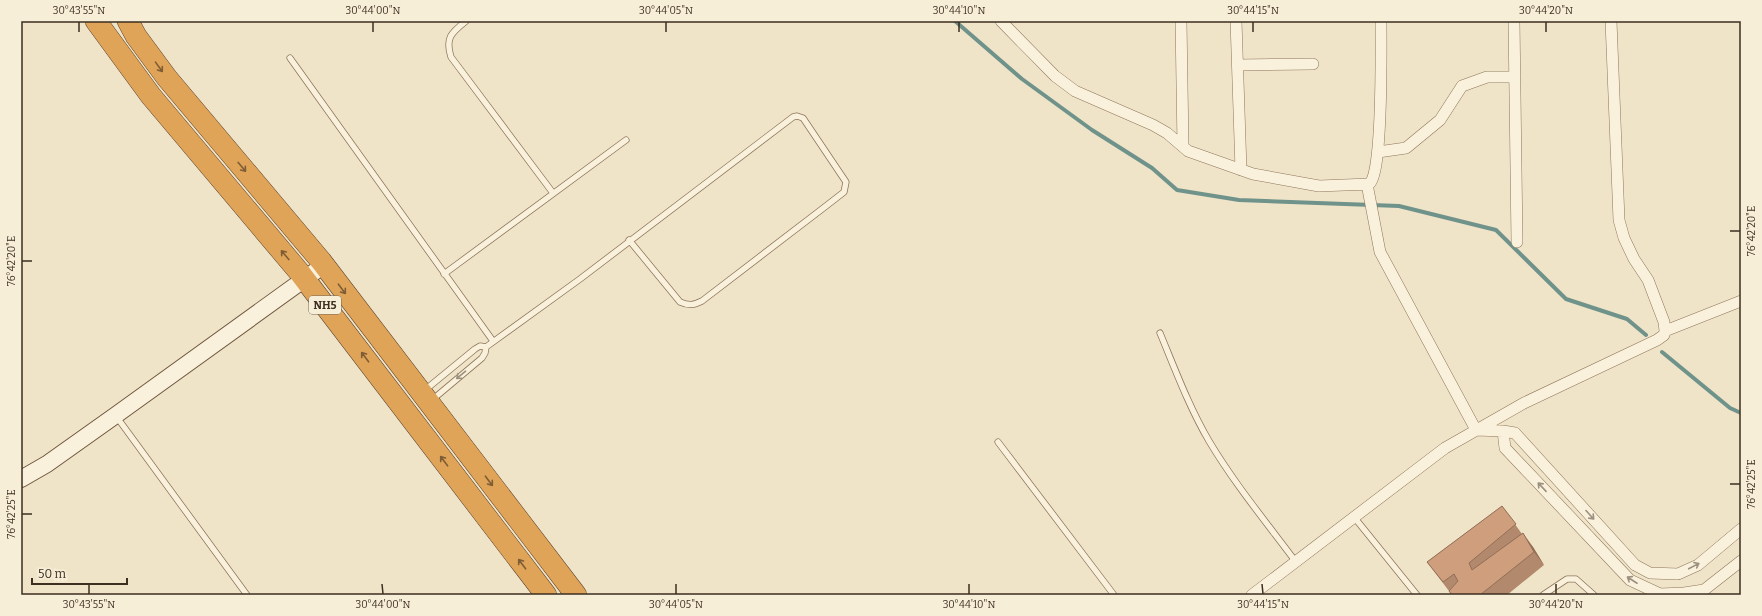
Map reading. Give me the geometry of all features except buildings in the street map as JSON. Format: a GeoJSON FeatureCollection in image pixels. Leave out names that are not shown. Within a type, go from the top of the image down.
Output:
{"type":"FeatureCollection","features":[{"type":"Feature","properties":{"kind":"highway","name":"NH5"},"geometry":{"type":"LineString","coordinates":[[96,21],[151,96],[304,278],[546,595]]}},
{"type":"Feature","properties":{"kind":"highway","name":"NH5"},"geometry":{"type":"LineString","coordinates":[[132,26],[167,78],[324,265],[576,595]]}},
{"type":"Feature","properties":{"kind":"street"},"geometry":{"type":"LineString","coordinates":[[1001,21],[1055,76],[1075,91],[1154,126],[1167,133],[1188,151],[1253,174],[1319,186],[1367,184],[1372,183],[1374,180],[1378,152],[1381,21]]}},
{"type":"Feature","properties":{"kind":"street"},"geometry":{"type":"LineString","coordinates":[[1181,21],[1183,146]]}},
{"type":"Feature","properties":{"kind":"street"},"geometry":{"type":"LineString","coordinates":[[1236,21],[1242,170]]}},
{"type":"Feature","properties":{"kind":"street"},"geometry":{"type":"LineString","coordinates":[[1514,21],[1517,242]]}},
{"type":"Feature","properties":{"kind":"street"},"geometry":{"type":"LineString","coordinates":[[1252,595],[1445,448],[1524,403],[1657,340],[1664,335],[1664,322],[1648,280],[1634,259],[1627,245],[1619,220],[1610,21]]}},
{"type":"Feature","properties":{"kind":"street"},"geometry":{"type":"LineString","coordinates":[[1238,65],[1313,64]]}},
{"type":"Feature","properties":{"kind":"street"},"geometry":{"type":"LineString","coordinates":[[1378,152],[1406,148],[1440,120],[1462,86],[1487,77],[1515,77]]}},
{"type":"Feature","properties":{"kind":"street"},"geometry":{"type":"LineString","coordinates":[[1367,184],[1380,252],[1476,430]]}},
{"type":"Feature","properties":{"kind":"street"},"geometry":{"type":"LineString","coordinates":[[21,479],[47,464],[324,265]]}},
{"type":"Feature","properties":{"kind":"street"},"geometry":{"type":"LineString","coordinates":[[1665,331],[1741,301]]}},
{"type":"Feature","properties":{"kind":"street"},"geometry":{"type":"LineString","coordinates":[[1476,430],[1515,433],[1635,565],[1650,573],[1678,574],[1698,566],[1741,529]]}},
{"type":"Feature","properties":{"kind":"street"},"geometry":{"type":"LineString","coordinates":[[1503,431],[1505,448],[1630,580],[1660,594],[1684,594],[1704,590],[1741,561]]}},
{"type":"Feature","properties":{"kind":"lane"},"geometry":{"type":"LineString","coordinates":[[466,21],[451,33],[447,47],[451,57],[553,193]]}},
{"type":"Feature","properties":{"kind":"lane"},"geometry":{"type":"LineString","coordinates":[[290,58],[493,341]]}},
{"type":"Feature","properties":{"kind":"lane"},"geometry":{"type":"LineString","coordinates":[[425,397],[482,358],[486,347],[493,341],[580,279],[629,240],[797,116],[802,118],[846,182],[844,192],[702,301],[694,304],[687,305],[680,302],[629,240]]}},
{"type":"Feature","properties":{"kind":"lane"},"geometry":{"type":"LineString","coordinates":[[444,274],[626,140]]}},
{"type":"Feature","properties":{"kind":"lane"},"geometry":{"type":"LineString","coordinates":[[1160,333],[1188,400],[1209,440],[1232,476],[1296,562]]}},
{"type":"Feature","properties":{"kind":"lane"},"geometry":{"type":"LineString","coordinates":[[425,397],[475,349],[480,346],[486,347]]}},
{"type":"Feature","properties":{"kind":"lane"},"geometry":{"type":"LineString","coordinates":[[116,415],[247,595]]}},
{"type":"Feature","properties":{"kind":"lane"},"geometry":{"type":"LineString","coordinates":[[998,442],[1114,595]]}},
{"type":"Feature","properties":{"kind":"lane"},"geometry":{"type":"LineString","coordinates":[[1354,518],[1417,595]]}},
{"type":"Feature","properties":{"kind":"lane"},"geometry":{"type":"LineString","coordinates":[[1544,595],[1567,579],[1576,579],[1594,595]]}},
{"type":"Feature","properties":{"kind":"waterway"},"geometry":{"type":"LineString","coordinates":[[955,21],[1022,79],[1092,130],[1152,168],[1177,190],[1239,200],[1399,206],[1496,230],[1566,299],[1627,319],[1646,335]]}},
{"type":"Feature","properties":{"kind":"waterway"},"geometry":{"type":"LineString","coordinates":[[1662,352],[1730,408],[1741,413]]}}]}
